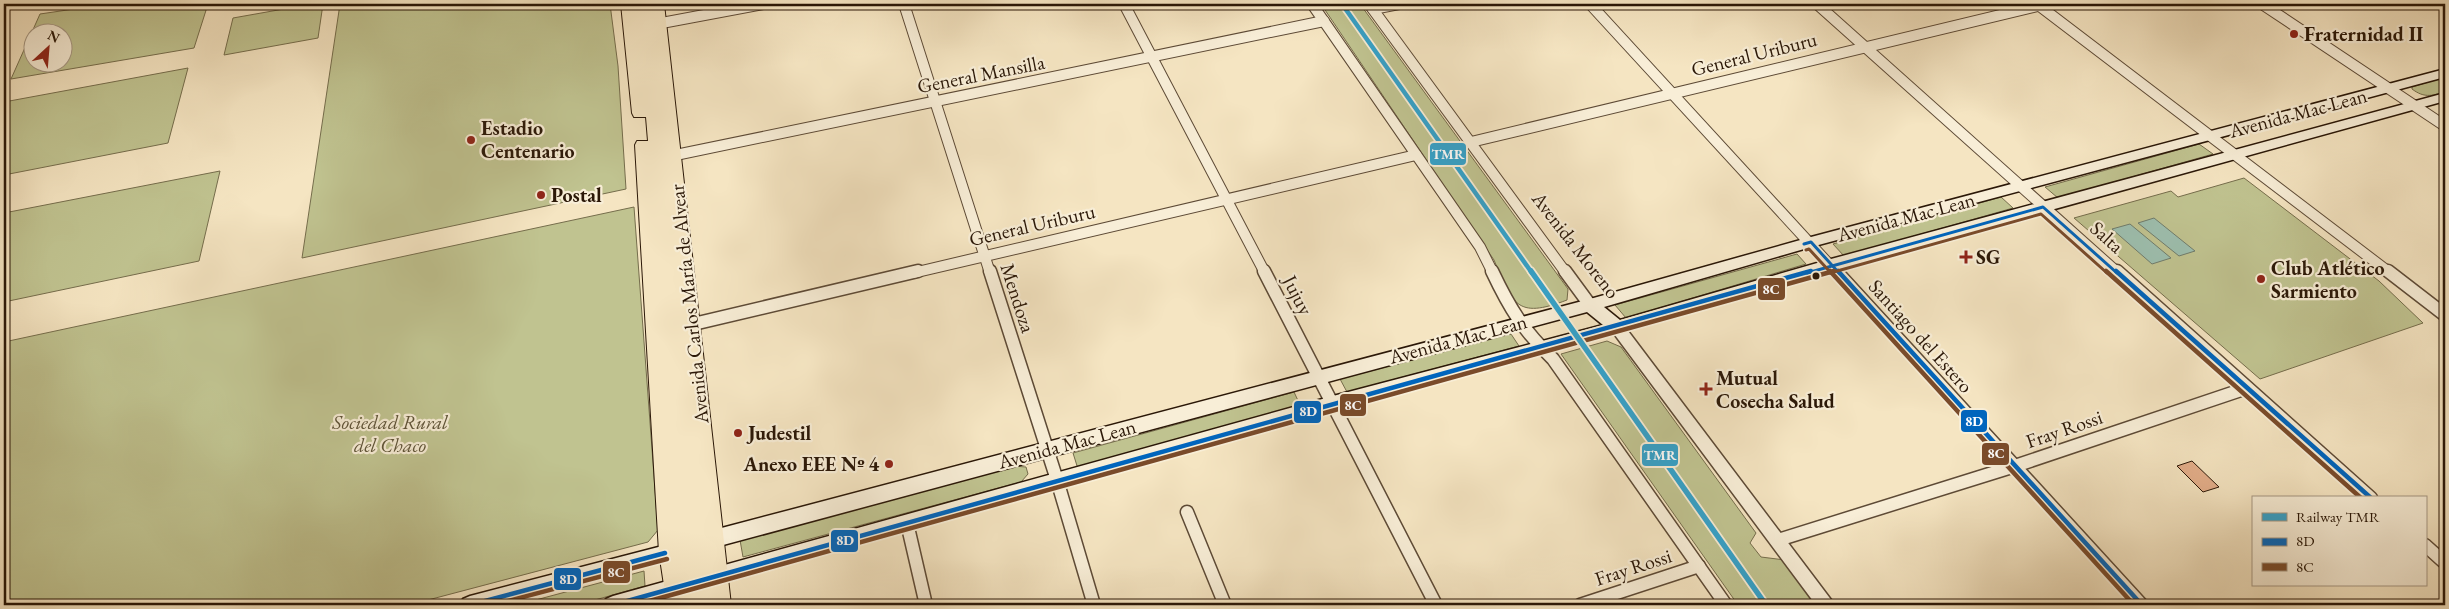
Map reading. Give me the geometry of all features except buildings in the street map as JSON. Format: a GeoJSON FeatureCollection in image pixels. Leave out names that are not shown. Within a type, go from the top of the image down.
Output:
{"type":"FeatureCollection","features":[{"type":"Feature","properties":{"kind":"main road","name":"Avenida Carlos María de Alvear"},"geometry":{"type":"LineString","coordinates":[[628,4],[645,26],[674,328],[714,538],[692,588]]}},
{"type":"Feature","properties":{"kind":"main road","name":"Avenida Carlos María de Alvear"},"geometry":{"type":"LineString","coordinates":[[643,4],[674,328],[691,546],[692,588]]}},
{"type":"Feature","properties":{"kind":"main road","name":"Avenida Carlos María de Alvear"},"geometry":{"type":"LineString","coordinates":[[645,26],[657,4]]}},
{"type":"Feature","properties":{"kind":"main road","name":"Avenida Mac Lean"},"geometry":{"type":"LineString","coordinates":[[475,605],[670,552],[714,538],[1518,322],[1590,305],[1811,242],[2445,73]]}},
{"type":"Feature","properties":{"kind":"main road","name":"Avenida Mac Lean"},"geometry":{"type":"LineString","coordinates":[[613,605],[692,588],[1057,480],[2445,97]]}},
{"type":"Feature","properties":{"kind":"main road","name":"Avenida Moreno"},"geometry":{"type":"LineString","coordinates":[[1590,305],[1617,327]]}},
{"type":"Feature","properties":{"kind":"main road","name":"Avenida Carlos María de Alvear"},"geometry":{"type":"LineString","coordinates":[[674,328],[670,552],[692,588],[699,605]]}},
{"type":"Feature","properties":{"kind":"main road","name":"Avenida Carlos María de Alvear"},"geometry":{"type":"LineString","coordinates":[[692,588],[720,605]]}},
{"type":"Feature","properties":{"kind":"street"},"geometry":{"type":"LineString","coordinates":[[645,26],[763,4]]}},
{"type":"Feature","properties":{"kind":"street","name":"Mendoza"},"geometry":{"type":"LineString","coordinates":[[904,4],[1057,480],[1094,605]]}},
{"type":"Feature","properties":{"kind":"street","name":"Jujuy"},"geometry":{"type":"LineString","coordinates":[[1124,4],[1228,199],[1436,605]]}},
{"type":"Feature","properties":{"kind":"street"},"geometry":{"type":"LineString","coordinates":[[1312,4],[1480,247],[1510,310],[1518,322],[1539,348],[1553,359],[1726,605]]}},
{"type":"Feature","properties":{"kind":"street"},"geometry":{"type":"LineString","coordinates":[[1371,6],[1399,4]]}},
{"type":"Feature","properties":{"kind":"street","name":"Santiago del Estero"},"geometry":{"type":"LineString","coordinates":[[1590,4],[1811,242],[2142,605]]}},
{"type":"Feature","properties":{"kind":"street","name":"Salta"},"geometry":{"type":"LineString","coordinates":[[1817,4],[2370,496]]}},
{"type":"Feature","properties":{"kind":"street"},"geometry":{"type":"LineString","coordinates":[[2041,4],[2210,137],[2445,315]]}},
{"type":"Feature","properties":{"kind":"street","name":"General Uriburu"},"geometry":{"type":"LineString","coordinates":[[1470,142],[2041,4]]}},
{"type":"Feature","properties":{"kind":"street"},"geometry":{"type":"LineString","coordinates":[[2262,4],[2445,126]]}},
{"type":"Feature","properties":{"kind":"street","name":"Avenida Moreno"},"geometry":{"type":"LineString","coordinates":[[1371,6],[1590,305]]}},
{"type":"Feature","properties":{"kind":"street","name":"General Mansilla"},"geometry":{"type":"LineString","coordinates":[[659,158],[1153,58],[1324,21]]}},
{"type":"Feature","properties":{"kind":"street","name":"General Uriburu"},"geometry":{"type":"LineString","coordinates":[[674,328],[1416,155]]}},
{"type":"Feature","properties":{"kind":"street","name":"Avenida Moreno"},"geometry":{"type":"LineString","coordinates":[[1617,327],[1826,605]]}},
{"type":"Feature","properties":{"kind":"street","name":"Fray Rossi"},"geometry":{"type":"LineString","coordinates":[[1778,540],[2015,466],[2247,388]]}},
{"type":"Feature","properties":{"kind":"street"},"geometry":{"type":"LineString","coordinates":[[1187,512],[1224,605]]}},
{"type":"Feature","properties":{"kind":"street"},"geometry":{"type":"LineString","coordinates":[[907,523],[926,605]]}},
{"type":"Feature","properties":{"kind":"street"},"geometry":{"type":"LineString","coordinates":[[2426,546],[2445,563]]}},
{"type":"Feature","properties":{"kind":"street","name":"Fray Rossi"},"geometry":{"type":"LineString","coordinates":[[1580,605],[1699,566]]}},
{"type":"Feature","properties":{"kind":"green space"},"geometry":{"type":"Polygon","coordinates":[[[108,4],[208,4],[194,48],[72,69],[72,22],[36,22],[40,14],[108,4]]]}},
{"type":"Feature","properties":{"kind":"green space"},"geometry":{"type":"Polygon","coordinates":[[[312,4],[323,4],[318,38],[224,55],[233,18],[312,4]]]}},
{"type":"Feature","properties":{"kind":"green space","name":"Estadio Centenario"},"geometry":{"type":"Polygon","coordinates":[[[340,4],[610,4],[618,66],[626,189],[302,258],[340,4]]]}},
{"type":"Feature","properties":{"kind":"green space"},"geometry":{"type":"Polygon","coordinates":[[[1321,4],[1360,4],[1568,289],[1567,300],[1550,306],[1536,308],[1518,304],[1512,297],[1494,260],[1321,4]]]}},
{"type":"Feature","properties":{"kind":"green space"},"geometry":{"type":"Polygon","coordinates":[[[22,54],[22,72],[52,72],[11,79],[22,54]]]}},
{"type":"Feature","properties":{"kind":"green space"},"geometry":{"type":"Polygon","coordinates":[[[188,68],[168,143],[4,175],[4,102],[188,68]]]}},
{"type":"Feature","properties":{"kind":"green space"},"geometry":{"type":"Polygon","coordinates":[[[2445,77],[2445,92],[2428,95],[2420,94],[2412,89],[2412,87],[2445,77]]]}},
{"type":"Feature","properties":{"kind":"green space"},"geometry":{"type":"Polygon","coordinates":[[[2199,144],[2213,154],[2058,198],[2045,187],[2199,144]]]}},
{"type":"Feature","properties":{"kind":"green space"},"geometry":{"type":"Polygon","coordinates":[[[220,171],[199,261],[4,302],[4,213],[220,171]]]}},
{"type":"Feature","properties":{"kind":"green space","name":"Club Atlético Sarmiento"},"geometry":{"type":"Polygon","coordinates":[[[2244,178],[2379,281],[2423,323],[2260,379],[2074,218],[2171,191],[2178,197],[2244,178]]]}},
{"type":"Feature","properties":{"kind":"green space"},"geometry":{"type":"Polygon","coordinates":[[[2001,197],[2013,208],[1844,256],[1833,244],[2001,197]]]}},
{"type":"Feature","properties":{"kind":"green space","name":"Sociedad Rural del Chaco"},"geometry":{"type":"Polygon","coordinates":[[[634,207],[658,530],[648,542],[409,605],[4,605],[4,342],[634,207]]]}},
{"type":"Feature","properties":{"kind":"green space"},"geometry":{"type":"Polygon","coordinates":[[[1797,254],[1806,264],[1626,318],[1615,305],[1797,254]]]}},
{"type":"Feature","properties":{"kind":"green space"},"geometry":{"type":"Polygon","coordinates":[[[1511,334],[1519,346],[1347,392],[1340,379],[1511,334]]]}},
{"type":"Feature","properties":{"kind":"green space"},"geometry":{"type":"Polygon","coordinates":[[[1607,341],[1621,347],[1756,533],[1750,543],[1761,557],[1785,560],[1817,605],[1738,605],[1561,354],[1607,341]]]}},
{"type":"Feature","properties":{"kind":"green space"},"geometry":{"type":"Polygon","coordinates":[[[1294,392],[1301,407],[1078,469],[1073,453],[1294,392]]]}},
{"type":"Feature","properties":{"kind":"green space"},"geometry":{"type":"Polygon","coordinates":[[[1013,466],[1026,467],[1028,474],[1021,482],[743,557],[740,540],[1013,466]]]}},
{"type":"Feature","properties":{"kind":"green space"},"geometry":{"type":"Polygon","coordinates":[[[644,571],[645,586],[577,605],[517,605],[644,571]]]}},
{"type":"Feature","properties":{"kind":"shaded area"},"geometry":{"type":"Polygon","coordinates":[[[2154,218],[2195,251],[2179,256],[2138,223],[2154,218]]]}},
{"type":"Feature","properties":{"kind":"shaded area"},"geometry":{"type":"Polygon","coordinates":[[[2130,224],[2171,258],[2152,264],[2112,229],[2130,224]]]}},
{"type":"Feature","properties":{"kind":"rail line","name":"TMR"},"geometry":{"type":"LineString","coordinates":[[1342,4],[1766,605]]}},
{"type":"Feature","properties":{"kind":"transit line","name":"8D"},"geometry":{"type":"LineString","coordinates":[[613,605],[2043,207],[2369,496]]}},
{"type":"Feature","properties":{"kind":"transit line","name":"8C"},"geometry":{"type":"LineString","coordinates":[[635,605],[2041,214],[2359,496]]}},
{"type":"Feature","properties":{"kind":"transit line","name":"8D"},"geometry":{"type":"LineString","coordinates":[[1804,244],[1811,242],[2142,605]]}},
{"type":"Feature","properties":{"kind":"transit line","name":"8C"},"geometry":{"type":"LineString","coordinates":[[1806,250],[1809,249],[2134,605]]}},
{"type":"Feature","properties":{"kind":"transit line","name":"8D"},"geometry":{"type":"LineString","coordinates":[[470,605],[665,553]]}},
{"type":"Feature","properties":{"kind":"transit line","name":"8C"},"geometry":{"type":"LineString","coordinates":[[493,605],[667,559]]}},
{"type":"Feature","properties":{"kind":"place","name":"Fraternidad II"},"geometry":{"type":"Point","coordinates":[2294,34]}},
{"type":"Feature","properties":{"kind":"place","name":"Estadio Centenario"},"geometry":{"type":"Point","coordinates":[471,140]}},
{"type":"Feature","properties":{"kind":"place","name":"Postal"},"geometry":{"type":"Point","coordinates":[541,195]}},
{"type":"Feature","properties":{"kind":"place","name":"SG"},"geometry":{"type":"Point","coordinates":[1966,257]}},
{"type":"Feature","properties":{"kind":"place","name":"Club Atlético Sarmiento"},"geometry":{"type":"Point","coordinates":[2261,279]}},
{"type":"Feature","properties":{"kind":"place","name":"Mutual Cosecha Salud"},"geometry":{"type":"Point","coordinates":[1706,389]}},
{"type":"Feature","properties":{"kind":"place","name":"Judestil"},"geometry":{"type":"Point","coordinates":[738,433]}},
{"type":"Feature","properties":{"kind":"place","name":"Anexo EEE Nº 4"},"geometry":{"type":"Point","coordinates":[889,464]}}]}
